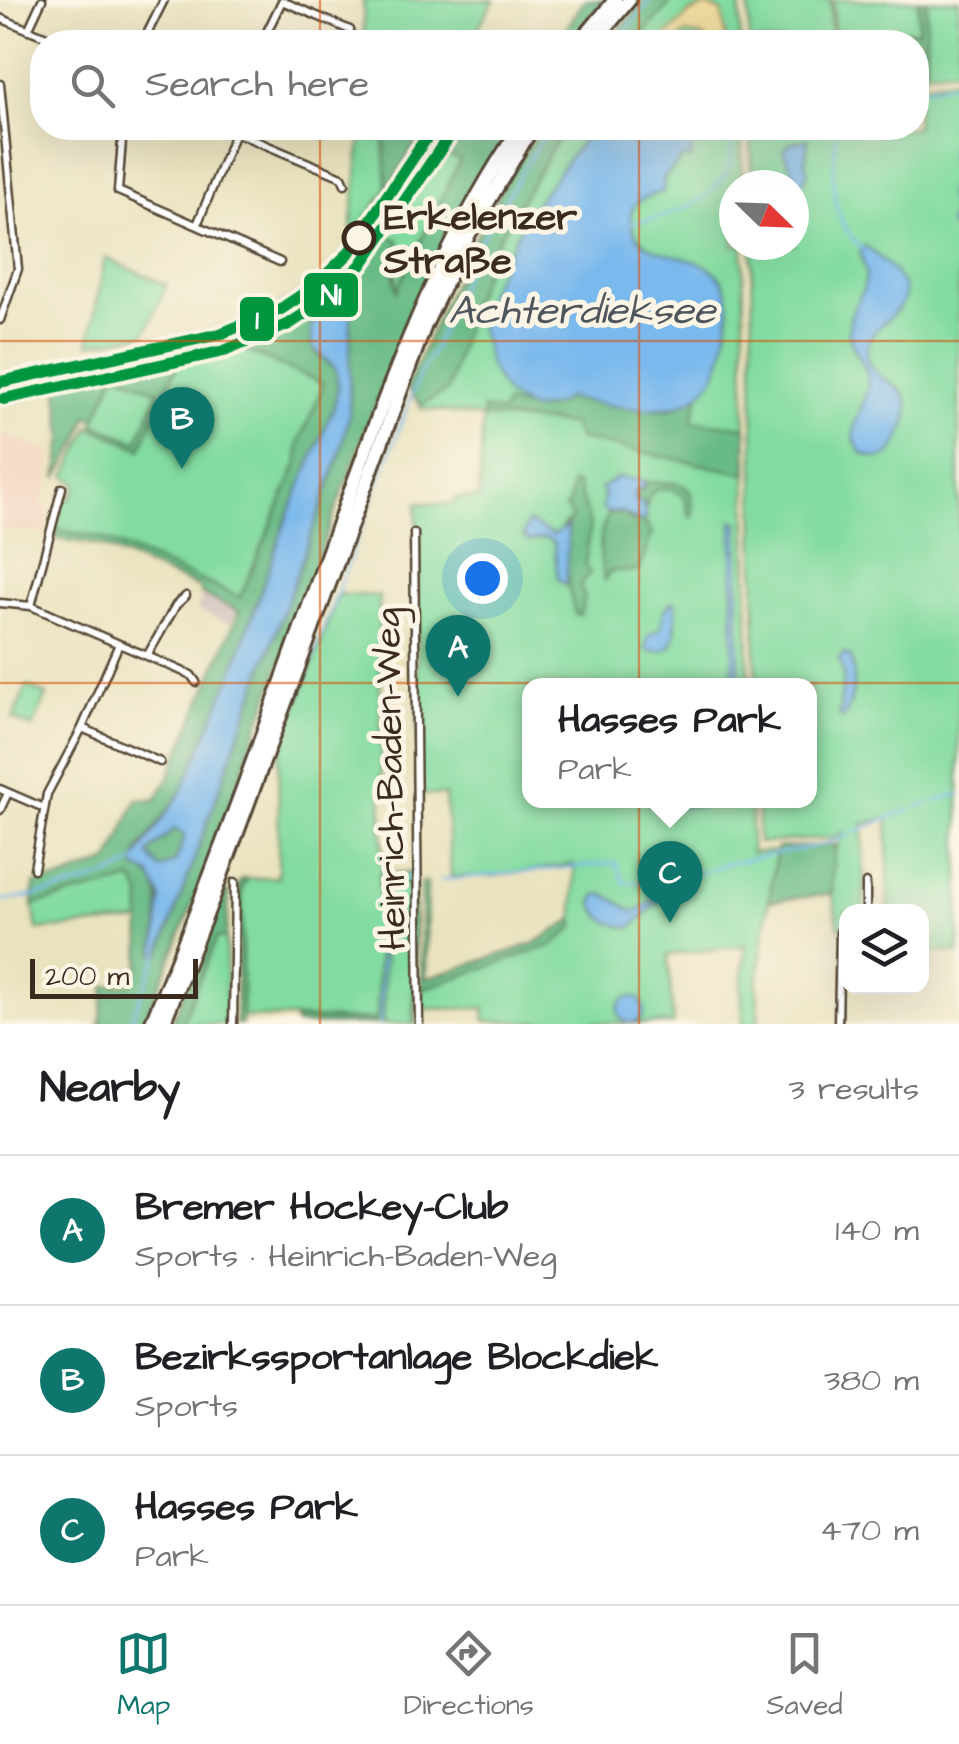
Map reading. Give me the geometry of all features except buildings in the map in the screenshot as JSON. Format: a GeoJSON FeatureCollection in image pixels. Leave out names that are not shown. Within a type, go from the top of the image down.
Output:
{"type":"FeatureCollection","features":[{"type":"Feature","properties":{"kind":"highway"},"geometry":{"type":"LineString","coordinates":[[590,30],[615,0]]}},
{"type":"Feature","properties":{"kind":"highway"},"geometry":{"type":"LineString","coordinates":[[604,30],[629,0]]}},
{"type":"Feature","properties":{"kind":"highway"},"geometry":{"type":"LineString","coordinates":[[150,1024],[202,897],[412,327],[458,231],[513,140]]}},
{"type":"Feature","properties":{"kind":"highway"},"geometry":{"type":"LineString","coordinates":[[162,1024],[212,900],[420,339],[478,217],[525,140]]}},
{"type":"Feature","properties":{"kind":"street"},"geometry":{"type":"LineString","coordinates":[[0,18],[28,30],[42,0]]}},
{"type":"Feature","properties":{"kind":"street"},"geometry":{"type":"LineString","coordinates":[[149,30],[164,0]]}},
{"type":"Feature","properties":{"kind":"street"},"geometry":{"type":"LineString","coordinates":[[268,30],[282,0],[350,30]]}},
{"type":"Feature","properties":{"kind":"street"},"geometry":{"type":"LineString","coordinates":[[0,84],[18,269],[0,320]]}},
{"type":"Feature","properties":{"kind":"street"},"geometry":{"type":"LineString","coordinates":[[123,140],[118,191],[280,262]]}},
{"type":"Feature","properties":{"kind":"street"},"geometry":{"type":"LineString","coordinates":[[197,225],[233,140]]}},
{"type":"Feature","properties":{"kind":"street"},"geometry":{"type":"LineString","coordinates":[[259,140],[342,177],[346,184]]}},
{"type":"Feature","properties":{"kind":"street"},"geometry":{"type":"LineString","coordinates":[[31,606],[62,488]]}},
{"type":"Feature","properties":{"kind":"street","name":"Heinrich-Baden-Weg"},"geometry":{"type":"LineString","coordinates":[[414,533],[419,1024]]}},
{"type":"Feature","properties":{"kind":"street"},"geometry":{"type":"LineString","coordinates":[[147,656],[176,605],[186,596]]}},
{"type":"Feature","properties":{"kind":"street"},"geometry":{"type":"LineString","coordinates":[[0,602],[31,606],[191,675],[196,682]]}},
{"type":"Feature","properties":{"kind":"street"},"geometry":{"type":"LineString","coordinates":[[34,869],[47,794],[119,644]]}},
{"type":"Feature","properties":{"kind":"street"},"geometry":{"type":"LineString","coordinates":[[82,728],[160,762]]}},
{"type":"Feature","properties":{"kind":"street"},"geometry":{"type":"LineString","coordinates":[[0,810],[4,791],[44,808]]}},
{"type":"Feature","properties":{"kind":"street"},"geometry":{"type":"LineString","coordinates":[[233,1024],[235,882]]}},
{"type":"Feature","properties":{"kind":"street"},"geometry":{"type":"LineString","coordinates":[[866,883],[866,904]]}},
{"type":"Feature","properties":{"kind":"street"},"geometry":{"type":"LineString","coordinates":[[838,1024],[839,978]]}},
{"type":"Feature","properties":{"kind":"shaded area"},"geometry":{"type":"Polygon","coordinates":[[[417,140],[427,140],[356,252],[340,270],[262,323],[221,336],[0,383],[0,374],[197,333],[255,316],[288,298],[332,264],[357,236],[417,140]]]}},
{"type":"Feature","properties":{"kind":"shaded area"},"geometry":{"type":"Polygon","coordinates":[[[0,432],[47,452],[52,459],[40,505],[49,509],[46,533],[0,529],[0,432]]]}},
{"type":"Feature","properties":{"kind":"shaded area"},"geometry":{"type":"Polygon","coordinates":[[[203,595],[237,610],[231,624],[197,610],[203,595]]]}},
{"type":"Feature","properties":{"kind":"green space"},"geometry":{"type":"Polygon","coordinates":[[[363,0],[494,0],[477,30],[364,30],[363,0]]]}},
{"type":"Feature","properties":{"kind":"green space"},"geometry":{"type":"Polygon","coordinates":[[[584,0],[604,0],[580,30],[565,30],[584,0]]]}},
{"type":"Feature","properties":{"kind":"green space"},"geometry":{"type":"Polygon","coordinates":[[[645,0],[673,0],[647,30],[619,30],[645,0]]]}},
{"type":"Feature","properties":{"kind":"green space"},"geometry":{"type":"Polygon","coordinates":[[[673,0],[740,0],[740,30],[647,30],[673,0]]]}},
{"type":"Feature","properties":{"kind":"green space"},"geometry":{"type":"Polygon","coordinates":[[[749,0],[830,0],[831,30],[749,30],[749,0]]]}},
{"type":"Feature","properties":{"kind":"green space"},"geometry":{"type":"Polygon","coordinates":[[[833,0],[918,0],[918,30],[834,30],[833,0]]]}},
{"type":"Feature","properties":{"kind":"green space"},"geometry":{"type":"Polygon","coordinates":[[[919,0],[926,0],[926,30],[919,30],[919,0]]]}},
{"type":"Feature","properties":{"kind":"green space"},"geometry":{"type":"Polygon","coordinates":[[[927,0],[959,0],[959,69],[929,71],[927,0]]]}},
{"type":"Feature","properties":{"kind":"green space"},"geometry":{"type":"Polygon","coordinates":[[[959,78],[959,953],[931,952],[930,969],[929,904],[888,904],[888,818],[863,824],[864,904],[839,904],[839,928],[832,867],[844,833],[831,838],[758,843],[758,808],[817,808],[817,678],[756,678],[752,260],[809,260],[809,170],[752,170],[751,140],[929,140],[929,83],[959,78]]]}},
{"type":"Feature","properties":{"kind":"green space"},"geometry":{"type":"Polygon","coordinates":[[[361,140],[385,140],[387,189],[356,232],[351,229],[361,140]]]}},
{"type":"Feature","properties":{"kind":"green space"},"geometry":{"type":"Polygon","coordinates":[[[385,140],[418,140],[387,189],[385,140]]]}},
{"type":"Feature","properties":{"kind":"green space"},"geometry":{"type":"Polygon","coordinates":[[[427,140],[484,140],[485,144],[489,140],[504,140],[456,222],[390,367],[218,837],[143,1024],[100,1024],[105,986],[130,984],[140,963],[141,894],[133,880],[33,905],[34,884],[62,879],[110,861],[137,799],[156,800],[239,611],[201,594],[200,588],[99,545],[54,538],[57,530],[99,537],[240,597],[298,463],[299,443],[324,384],[238,347],[179,360],[141,449],[96,429],[97,425],[137,442],[159,392],[116,372],[96,419],[88,416],[78,443],[57,478],[63,438],[57,381],[84,377],[85,365],[184,345],[245,327],[303,298],[331,277],[339,284],[360,279],[361,260],[373,244],[373,224],[427,140]],[[449,155],[428,159],[416,175],[414,186],[408,189],[407,199],[395,206],[381,233],[399,240],[394,274],[397,290],[460,160],[449,155]],[[338,297],[326,306],[316,353],[336,369],[334,407],[285,523],[206,737],[182,791],[138,851],[137,865],[148,874],[158,894],[155,954],[160,954],[339,457],[349,414],[351,307],[338,297]]]}},
{"type":"Feature","properties":{"kind":"green space"},"geometry":{"type":"Polygon","coordinates":[[[533,140],[557,140],[500,236],[472,300],[448,390],[421,405],[407,388],[451,287],[533,140]]]}},
{"type":"Feature","properties":{"kind":"green space"},"geometry":{"type":"Polygon","coordinates":[[[557,140],[741,140],[742,170],[719,170],[719,260],[743,260],[749,678],[522,678],[522,808],[751,808],[751,853],[776,851],[757,985],[759,1024],[743,1024],[741,987],[746,945],[668,955],[673,1024],[485,1021],[484,1008],[422,1009],[422,989],[553,945],[574,927],[574,864],[494,876],[451,877],[445,795],[418,794],[417,503],[453,504],[457,498],[479,498],[483,417],[420,408],[448,390],[472,300],[500,236],[557,140]]]}},
{"type":"Feature","properties":{"kind":"green space"},"geometry":{"type":"Polygon","coordinates":[[[450,155],[461,161],[396,292],[398,246],[381,234],[395,206],[407,199],[408,189],[428,159],[450,155]]]}},
{"type":"Feature","properties":{"kind":"green space"},"geometry":{"type":"Polygon","coordinates":[[[105,258],[167,285],[145,334],[89,344],[105,258]]]}},
{"type":"Feature","properties":{"kind":"green space"},"geometry":{"type":"Polygon","coordinates":[[[237,347],[324,384],[299,443],[298,463],[240,598],[99,537],[57,530],[62,499],[71,499],[77,484],[66,476],[90,427],[141,448],[179,361],[237,347]]]}},
{"type":"Feature","properties":{"kind":"green space"},"geometry":{"type":"Polygon","coordinates":[[[116,372],[159,391],[137,443],[93,424],[116,372]]]}},
{"type":"Feature","properties":{"kind":"green space"},"geometry":{"type":"Polygon","coordinates":[[[699,396],[692,421],[746,427],[747,474],[579,439],[571,424],[483,417],[483,409],[502,413],[505,404],[542,409],[566,398],[659,410],[699,396]]]}},
{"type":"Feature","properties":{"kind":"green space"},"geometry":{"type":"Polygon","coordinates":[[[645,482],[674,483],[687,488],[693,516],[690,517],[684,495],[669,488],[654,490],[647,507],[635,497],[645,489],[645,482]]]}},
{"type":"Feature","properties":{"kind":"green space"},"geometry":{"type":"Polygon","coordinates":[[[572,483],[577,484],[590,524],[585,566],[590,573],[580,586],[585,597],[580,615],[575,614],[569,590],[568,525],[563,526],[572,518],[565,507],[572,483]]]}},
{"type":"Feature","properties":{"kind":"green space"},"geometry":{"type":"Polygon","coordinates":[[[621,513],[633,521],[644,521],[652,533],[639,571],[610,571],[605,580],[602,530],[609,514],[621,513]]]}},
{"type":"Feature","properties":{"kind":"green space"},"geometry":{"type":"Polygon","coordinates":[[[338,594],[379,596],[383,873],[377,1020],[242,1017],[242,888],[247,879],[278,877],[279,757],[338,594]]]}},
{"type":"Feature","properties":{"kind":"green space"},"geometry":{"type":"Polygon","coordinates":[[[27,686],[47,695],[33,728],[13,719],[27,686]]]}},
{"type":"Feature","properties":{"kind":"green space"},"geometry":{"type":"Polygon","coordinates":[[[174,829],[185,835],[176,861],[160,869],[150,851],[174,829]]]}},
{"type":"Feature","properties":{"kind":"green space"},"geometry":{"type":"Polygon","coordinates":[[[835,845],[831,894],[769,901],[777,848],[835,845]]]}},
{"type":"Feature","properties":{"kind":"green space"},"geometry":{"type":"Polygon","coordinates":[[[380,873],[414,873],[416,1024],[413,885],[386,884],[383,1024],[295,1024],[295,1018],[377,1020],[380,873]]]}},
{"type":"Feature","properties":{"kind":"green space"},"geometry":{"type":"Polygon","coordinates":[[[243,878],[247,879],[242,888],[242,1024],[236,1024],[238,885],[243,878]]]}},
{"type":"Feature","properties":{"kind":"green space"},"geometry":{"type":"Polygon","coordinates":[[[133,879],[141,894],[141,921],[37,930],[33,905],[133,879]]]}},
{"type":"Feature","properties":{"kind":"green space"},"geometry":{"type":"Polygon","coordinates":[[[421,882],[427,883],[426,979],[533,944],[574,919],[574,927],[553,945],[422,989],[421,882]]]}},
{"type":"Feature","properties":{"kind":"green space"},"geometry":{"type":"Polygon","coordinates":[[[385,884],[413,884],[414,1024],[383,1024],[385,884]]]}},
{"type":"Feature","properties":{"kind":"green space"},"geometry":{"type":"Polygon","coordinates":[[[225,891],[229,893],[226,939],[217,937],[181,1024],[171,1024],[225,891]]]}},
{"type":"Feature","properties":{"kind":"green space"},"geometry":{"type":"Polygon","coordinates":[[[217,936],[226,939],[226,1024],[181,1024],[217,936]]]}},
{"type":"Feature","properties":{"kind":"sand"},"geometry":{"type":"Polygon","coordinates":[[[707,6],[722,12],[724,30],[672,30],[690,13],[707,6]]]}},
{"type":"Feature","properties":{"kind":"water","name":"Achterdieksee"},"geometry":{"type":"Polygon","coordinates":[[[582,140],[692,140],[691,158],[684,157],[664,178],[663,192],[634,206],[631,218],[639,238],[649,247],[705,265],[725,286],[729,300],[724,347],[716,374],[702,392],[684,403],[640,409],[566,398],[532,410],[507,396],[491,369],[479,326],[489,290],[528,213],[582,140]]]}},
{"type":"Feature","properties":{"kind":"water"},"geometry":{"type":"Polygon","coordinates":[[[808,140],[807,170],[792,170],[783,151],[790,143],[808,140]]]}},
{"type":"Feature","properties":{"kind":"water"},"geometry":{"type":"Polygon","coordinates":[[[959,145],[959,241],[949,223],[953,210],[948,194],[956,174],[950,153],[959,145]]]}},
{"type":"Feature","properties":{"kind":"water"},"geometry":{"type":"Polygon","coordinates":[[[865,246],[891,268],[903,285],[904,298],[869,341],[867,356],[871,367],[905,396],[908,407],[896,446],[882,458],[863,454],[854,437],[868,382],[850,339],[849,324],[865,281],[860,251],[865,246]]]}},
{"type":"Feature","properties":{"kind":"water"},"geometry":{"type":"Polygon","coordinates":[[[345,295],[351,307],[349,414],[339,457],[160,954],[155,954],[161,898],[150,875],[136,868],[134,861],[182,791],[232,674],[285,523],[334,407],[336,369],[312,347],[311,326],[326,306],[345,295]],[[174,829],[150,851],[160,869],[176,861],[185,835],[174,829]]]}},
{"type":"Feature","properties":{"kind":"water"},"geometry":{"type":"Polygon","coordinates":[[[618,477],[644,480],[644,488],[636,490],[634,499],[643,504],[647,518],[640,522],[621,512],[608,513],[602,509],[601,488],[618,477]]]}},
{"type":"Feature","properties":{"kind":"water"},"geometry":{"type":"Polygon","coordinates":[[[733,521],[738,522],[739,678],[733,678],[733,521]]]}},
{"type":"Feature","properties":{"kind":"water"},"geometry":{"type":"Polygon","coordinates":[[[528,522],[553,535],[568,526],[566,585],[558,579],[554,543],[546,538],[528,541],[523,535],[528,522]]]}},
{"type":"Feature","properties":{"kind":"water"},"geometry":{"type":"Polygon","coordinates":[[[671,602],[676,603],[676,622],[670,646],[656,651],[645,649],[648,636],[661,628],[664,611],[671,602]]]}},
{"type":"Feature","properties":{"kind":"water"},"geometry":{"type":"Polygon","coordinates":[[[844,653],[851,657],[854,681],[850,705],[843,718],[839,716],[844,676],[839,659],[844,653]]]}},
{"type":"Feature","properties":{"kind":"water"},"geometry":{"type":"Polygon","coordinates":[[[604,894],[635,912],[658,897],[660,900],[631,928],[599,914],[593,902],[597,895],[604,894]]]}},
{"type":"Feature","properties":{"kind":"water"},"geometry":{"type":"Polygon","coordinates":[[[631,997],[640,1001],[644,1010],[640,1019],[631,1023],[622,1019],[618,1010],[622,1001],[631,997]]]}},
{"type":"Feature","properties":{"kind":"waterway"},"geometry":{"type":"LineString","coordinates":[[625,30],[651,0]]}},
{"type":"Feature","properties":{"kind":"waterway"},"geometry":{"type":"LineString","coordinates":[[929,87],[959,82]]}},
{"type":"Feature","properties":{"kind":"waterway"},"geometry":{"type":"LineString","coordinates":[[287,726],[420,373],[433,351],[473,253],[541,140]]}},
{"type":"Feature","properties":{"kind":"waterway"},"geometry":{"type":"LineString","coordinates":[[631,223],[677,212],[705,196],[726,174],[731,140]]}},
{"type":"Feature","properties":{"kind":"waterway"},"geometry":{"type":"LineString","coordinates":[[836,140],[834,182],[838,210],[862,249]]}},
{"type":"Feature","properties":{"kind":"waterway"},"geometry":{"type":"LineString","coordinates":[[935,801],[959,794]]}},
{"type":"Feature","properties":{"kind":"waterway"},"geometry":{"type":"LineString","coordinates":[[917,807],[930,803]]}},
{"type":"Feature","properties":{"kind":"waterway"},"geometry":{"type":"LineString","coordinates":[[441,880],[616,863],[624,883],[688,878],[725,864],[825,844],[911,809]]}},
{"type":"Feature","properties":{"kind":"waterway"},"geometry":{"type":"LineString","coordinates":[[0,900],[71,887],[110,875],[136,861]]}},
{"type":"Feature","properties":{"kind":"waterway"},"geometry":{"type":"LineString","coordinates":[[380,1024],[383,879],[412,877]]}},
{"type":"Feature","properties":{"kind":"waterway"},"geometry":{"type":"LineString","coordinates":[[129,1024],[159,952]]}},
{"type":"Feature","properties":{"kind":"transit line","name":"1"},"geometry":{"type":"LineString","coordinates":[[0,382],[220,334],[281,309],[315,286],[348,254],[425,140]]}},
{"type":"Feature","properties":{"kind":"transit line","name":"N1"},"geometry":{"type":"LineString","coordinates":[[4,399],[224,351],[289,324],[326,300],[361,265],[447,140]]}},
{"type":"Feature","properties":{"kind":"place","name":"Erkelenzer Straße"},"geometry":{"type":"Point","coordinates":[359,238]}},
{"type":"Feature","properties":{"kind":"place","name":"Bezirkssportanlage Blockdiek"},"geometry":{"type":"Point","coordinates":[182,469]}},
{"type":"Feature","properties":{"kind":"place","name":"Bremer Hockey-Club"},"geometry":{"type":"Point","coordinates":[458,697]}},
{"type":"Feature","properties":{"kind":"place","name":"Hasses Park"},"geometry":{"type":"Point","coordinates":[670,923]}}]}
